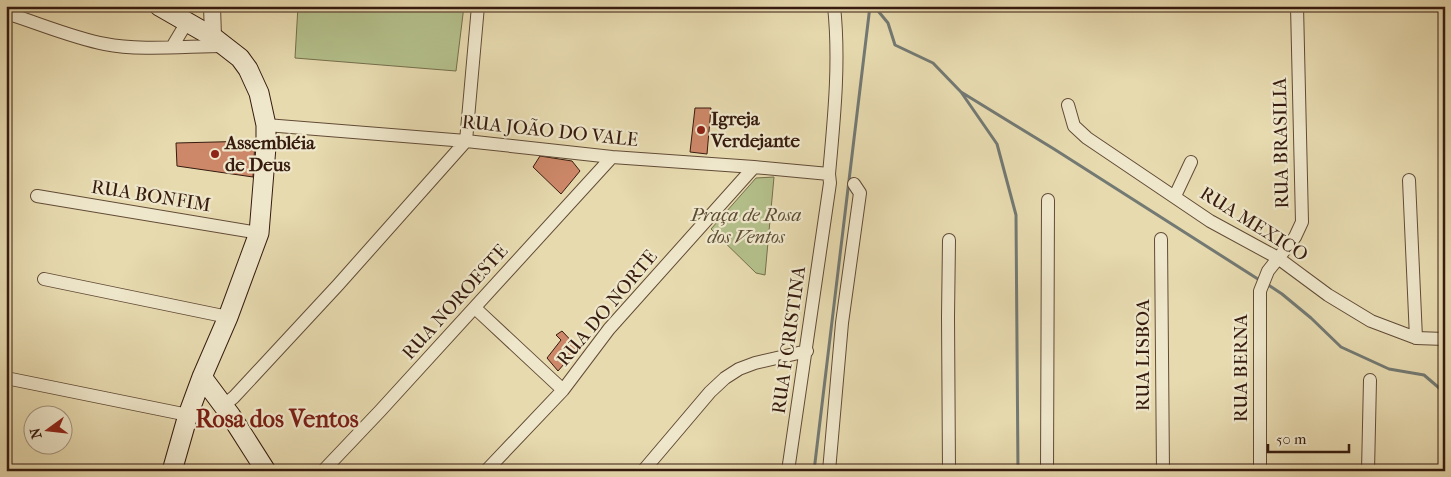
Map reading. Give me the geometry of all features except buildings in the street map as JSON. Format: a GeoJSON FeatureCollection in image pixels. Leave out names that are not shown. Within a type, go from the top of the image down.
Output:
{"type":"FeatureCollection","features":[{"type":"Feature","properties":{"kind":"main road"},"geometry":{"type":"LineString","coordinates":[[159,6],[218,41],[240,58],[248,69],[259,93],[266,125],[259,234],[228,317],[188,414],[172,471]]}},
{"type":"Feature","properties":{"kind":"main road"},"geometry":{"type":"LineString","coordinates":[[202,377],[266,471]]}},
{"type":"Feature","properties":{"kind":"street"},"geometry":{"type":"LineString","coordinates":[[6,13],[107,45],[172,47],[218,41],[212,6]]}},
{"type":"Feature","properties":{"kind":"street"},"geometry":{"type":"LineString","coordinates":[[223,406],[234,397],[338,285],[466,141],[478,6]]}},
{"type":"Feature","properties":{"kind":"street","name":"RUA F CRISTINA"},"geometry":{"type":"LineString","coordinates":[[788,471],[830,183],[829,174],[835,108],[836,23],[834,6]]}},
{"type":"Feature","properties":{"kind":"street","name":"RUA BRASILIA"},"geometry":{"type":"LineString","coordinates":[[1274,263],[1295,237],[1302,222],[1297,12]]}},
{"type":"Feature","properties":{"kind":"street"},"geometry":{"type":"LineString","coordinates":[[172,47],[187,22]]}},
{"type":"Feature","properties":{"kind":"street","name":"RUA MEXICO"},"geometry":{"type":"LineString","coordinates":[[1068,105],[1074,126],[1087,138],[1274,263],[1370,321],[1416,338],[1445,339]]}},
{"type":"Feature","properties":{"kind":"street","name":"RUA JOÃO DO VALE"},"geometry":{"type":"LineString","coordinates":[[266,125],[466,141],[612,157],[829,174]]}},
{"type":"Feature","properties":{"kind":"street","name":"RUA NOROESTE"},"geometry":{"type":"LineString","coordinates":[[323,471],[612,157]]}},
{"type":"Feature","properties":{"kind":"street"},"geometry":{"type":"LineString","coordinates":[[1175,196],[1191,162]]}},
{"type":"Feature","properties":{"kind":"street","name":"RUA DO NORTE"},"geometry":{"type":"LineString","coordinates":[[486,471],[563,390],[609,329],[754,167]]}},
{"type":"Feature","properties":{"kind":"street"},"geometry":{"type":"LineString","coordinates":[[1410,180],[1416,338]]}},
{"type":"Feature","properties":{"kind":"street"},"geometry":{"type":"LineString","coordinates":[[828,471],[842,323],[860,192],[854,184]]}},
{"type":"Feature","properties":{"kind":"street","name":"RUA BONFIM"},"geometry":{"type":"LineString","coordinates":[[37,196],[259,234]]}},
{"type":"Feature","properties":{"kind":"street"},"geometry":{"type":"LineString","coordinates":[[1047,471],[1048,200]]}},
{"type":"Feature","properties":{"kind":"street","name":"RUA LISBOA"},"geometry":{"type":"LineString","coordinates":[[1161,239],[1163,471]]}},
{"type":"Feature","properties":{"kind":"street"},"geometry":{"type":"LineString","coordinates":[[949,240],[949,471]]}},
{"type":"Feature","properties":{"kind":"street","name":"RUA BERNA"},"geometry":{"type":"LineString","coordinates":[[1260,471],[1259,298],[1260,290],[1274,263]]}},
{"type":"Feature","properties":{"kind":"street"},"geometry":{"type":"LineString","coordinates":[[44,279],[228,317]]}},
{"type":"Feature","properties":{"kind":"street"},"geometry":{"type":"LineString","coordinates":[[474,308],[563,390]]}},
{"type":"Feature","properties":{"kind":"street"},"geometry":{"type":"LineString","coordinates":[[643,471],[724,378],[739,369],[755,363],[806,351]]}},
{"type":"Feature","properties":{"kind":"street"},"geometry":{"type":"LineString","coordinates":[[6,378],[188,414]]}},
{"type":"Feature","properties":{"kind":"street"},"geometry":{"type":"LineString","coordinates":[[1368,471],[1370,380]]}},
{"type":"Feature","properties":{"kind":"green space"},"geometry":{"type":"Polygon","coordinates":[[[298,6],[464,6],[456,71],[295,58],[298,6]]]}},
{"type":"Feature","properties":{"kind":"green space","name":"Praça de Rosa dos Ventos"},"geometry":{"type":"Polygon","coordinates":[[[774,177],[765,275],[756,273],[711,229],[756,178],[774,177]]]}},
{"type":"Feature","properties":{"kind":"waterway"},"geometry":{"type":"LineString","coordinates":[[814,471],[870,6]]}},
{"type":"Feature","properties":{"kind":"waterway"},"geometry":{"type":"LineString","coordinates":[[874,6],[888,23],[895,45],[933,63],[961,92],[997,144],[1016,215],[1018,471]]}},
{"type":"Feature","properties":{"kind":"waterway"},"geometry":{"type":"LineString","coordinates":[[1262,6],[1274,6]]}},
{"type":"Feature","properties":{"kind":"waterway"},"geometry":{"type":"LineString","coordinates":[[961,92],[1261,281]]}},
{"type":"Feature","properties":{"kind":"waterway"},"geometry":{"type":"LineString","coordinates":[[1267,284],[1311,318],[1341,347],[1389,369],[1424,375],[1445,393]]}},
{"type":"Feature","properties":{"kind":"place","name":"Igreja Verdejante"},"geometry":{"type":"Point","coordinates":[701,130]}},
{"type":"Feature","properties":{"kind":"place","name":"Assembléia de Deus"},"geometry":{"type":"Point","coordinates":[215,154]}},
{"type":"Feature","properties":{"kind":"district","name":"Rosa dos Ventos"},"geometry":{"type":"Point","coordinates":[277,419]}}]}
